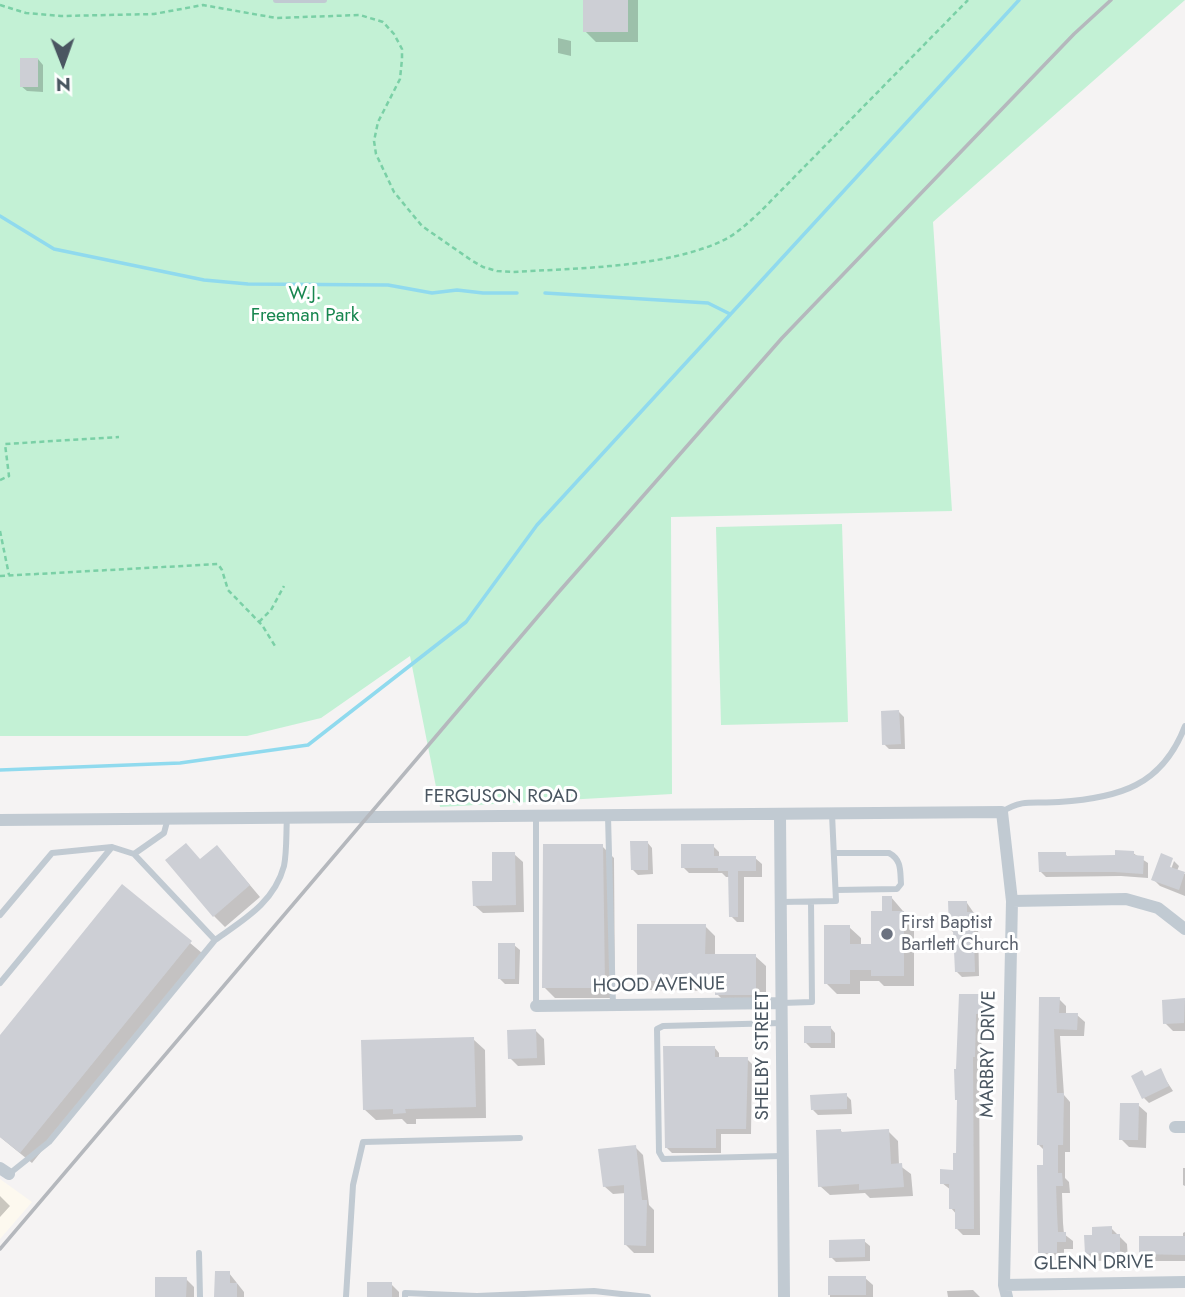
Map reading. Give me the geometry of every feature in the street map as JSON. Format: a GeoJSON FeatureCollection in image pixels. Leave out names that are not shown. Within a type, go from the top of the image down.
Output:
{"type":"FeatureCollection","features":[{"type":"Feature","properties":{"kind":"street","name":"FERGUSON ROAD"},"geometry":{"type":"LineString","coordinates":[[0,820],[1002,813]]}},
{"type":"Feature","properties":{"kind":"street","name":"MARBRY DRIVE"},"geometry":{"type":"LineString","coordinates":[[1002,813],[1012,901],[1005,1291]]}},
{"type":"Feature","properties":{"kind":"street","name":"SHELBY STREET"},"geometry":{"type":"LineString","coordinates":[[780,816],[784,1297]]}},
{"type":"Feature","properties":{"kind":"street"},"geometry":{"type":"LineString","coordinates":[[1012,901],[1126,899],[1158,908],[1185,929]]}},
{"type":"Feature","properties":{"kind":"street","name":"HOOD AVENUE"},"geometry":{"type":"LineString","coordinates":[[536,1006],[782,1003]]}},
{"type":"Feature","properties":{"kind":"street","name":"GLENN DRIVE"},"geometry":{"type":"LineString","coordinates":[[1005,1291],[1185,1282]]}},
{"type":"Feature","properties":{"kind":"lane"},"geometry":{"type":"LineString","coordinates":[[276,0],[324,0]]}},
{"type":"Feature","properties":{"kind":"lane"},"geometry":{"type":"LineString","coordinates":[[1002,813],[1015,804],[1105,797],[1133,788],[1156,771],[1175,751],[1185,726]]}},
{"type":"Feature","properties":{"kind":"lane"},"geometry":{"type":"LineString","coordinates":[[781,902],[836,901],[832,814]]}},
{"type":"Feature","properties":{"kind":"lane"},"geometry":{"type":"LineString","coordinates":[[536,816],[536,1006]]}},
{"type":"Feature","properties":{"kind":"lane"},"geometry":{"type":"LineString","coordinates":[[608,816],[613,1007]]}},
{"type":"Feature","properties":{"kind":"lane"},"geometry":{"type":"LineString","coordinates":[[5,1171],[49,1142],[215,940],[260,908],[274,890],[284,866],[287,817]]}},
{"type":"Feature","properties":{"kind":"lane"},"geometry":{"type":"LineString","coordinates":[[134,854],[164,833],[168,818]]}},
{"type":"Feature","properties":{"kind":"lane"},"geometry":{"type":"LineString","coordinates":[[0,915],[52,853],[112,847],[134,854],[215,940]]}},
{"type":"Feature","properties":{"kind":"lane"},"geometry":{"type":"LineString","coordinates":[[0,983],[112,847]]}},
{"type":"Feature","properties":{"kind":"lane"},"geometry":{"type":"LineString","coordinates":[[835,853],[889,853],[895,856],[900,865],[901,884],[897,889],[836,890]]}},
{"type":"Feature","properties":{"kind":"lane"},"geometry":{"type":"LineString","coordinates":[[782,1003],[812,1002],[811,902]]}},
{"type":"Feature","properties":{"kind":"lane"},"geometry":{"type":"LineString","coordinates":[[782,1023],[663,1026],[657,1029],[659,1152],[663,1159],[783,1156]]}},
{"type":"Feature","properties":{"kind":"lane"},"geometry":{"type":"LineString","coordinates":[[346,1297],[354,1185],[363,1142],[520,1138]]}},
{"type":"Feature","properties":{"kind":"lane"},"geometry":{"type":"LineString","coordinates":[[199,1253],[201,1297]]}},
{"type":"Feature","properties":{"kind":"lane"},"geometry":{"type":"LineString","coordinates":[[405,1297],[405,1293],[477,1296],[594,1291],[648,1297]]}},
{"type":"Feature","properties":{"kind":"path"},"geometry":{"type":"LineString","coordinates":[[0,5],[26,13],[61,16],[154,14],[203,5],[254,15],[292,18],[370,16],[390,27],[402,49],[400,79],[378,122],[374,141],[376,154],[394,192],[422,226],[471,260],[497,271],[513,272],[634,262],[701,249],[734,234],[770,202],[968,0]]}},
{"type":"Feature","properties":{"kind":"path"},"geometry":{"type":"LineString","coordinates":[[292,18],[293,8]]}},
{"type":"Feature","properties":{"kind":"path"},"geometry":{"type":"LineString","coordinates":[[0,480],[9,476],[5,444],[119,436]]}},
{"type":"Feature","properties":{"kind":"path"},"geometry":{"type":"LineString","coordinates":[[0,531],[9,575]]}},
{"type":"Feature","properties":{"kind":"path"},"geometry":{"type":"LineString","coordinates":[[0,576],[218,564],[228,590],[259,622],[275,646]]}},
{"type":"Feature","properties":{"kind":"path"},"geometry":{"type":"LineString","coordinates":[[259,622],[271,610],[284,586]]}},
{"type":"Feature","properties":{"kind":"shaded area"},"geometry":{"type":"Polygon","coordinates":[[[0,1179],[32,1202],[0,1239],[0,1179]]]}},
{"type":"Feature","properties":{"kind":"green space","name":"W.J. Freeman Park"},"geometry":{"type":"Polygon","coordinates":[[[0,0],[1185,0],[933,222],[952,511],[671,517],[672,794],[440,807],[410,656],[321,718],[247,736],[0,736],[0,0]]]}},
{"type":"Feature","properties":{"kind":"green space"},"geometry":{"type":"Polygon","coordinates":[[[842,524],[848,722],[721,725],[716,527],[842,524]]]}},
{"type":"Feature","properties":{"kind":"building"},"geometry":{"type":"Polygon","coordinates":[[[583,0],[628,0],[628,32],[583,32],[583,0]]]}},
{"type":"Feature","properties":{"kind":"building"},"geometry":{"type":"Polygon","coordinates":[[[20,58],[38,58],[38,87],[20,87],[20,58]]]}},
{"type":"Feature","properties":{"kind":"building"},"geometry":{"type":"Polygon","coordinates":[[[899,710],[901,744],[882,745],[881,711],[899,710]]]}},
{"type":"Feature","properties":{"kind":"building"},"geometry":{"type":"Polygon","coordinates":[[[630,841],[648,841],[648,870],[631,870],[630,841]]]}},
{"type":"Feature","properties":{"kind":"building"},"geometry":{"type":"Polygon","coordinates":[[[186,843],[200,859],[217,845],[250,885],[213,917],[165,860],[186,843]]]}},
{"type":"Feature","properties":{"kind":"building"},"geometry":{"type":"Polygon","coordinates":[[[543,844],[603,844],[605,988],[542,988],[543,844]]]}},
{"type":"Feature","properties":{"kind":"building"},"geometry":{"type":"Polygon","coordinates":[[[681,844],[714,844],[714,856],[756,856],[756,871],[738,871],[738,917],[729,917],[728,871],[718,871],[718,868],[681,868],[681,844]]]}},
{"type":"Feature","properties":{"kind":"building"},"geometry":{"type":"Polygon","coordinates":[[[1115,850],[1134,851],[1134,855],[1144,856],[1143,874],[1039,872],[1038,852],[1066,852],[1066,856],[1115,855],[1115,850]]]}},
{"type":"Feature","properties":{"kind":"building"},"geometry":{"type":"Polygon","coordinates":[[[492,852],[515,852],[516,905],[473,906],[472,881],[492,881],[492,852]]]}},
{"type":"Feature","properties":{"kind":"building"},"geometry":{"type":"Polygon","coordinates":[[[1161,853],[1173,858],[1170,867],[1185,872],[1179,890],[1151,880],[1161,853]]]}},
{"type":"Feature","properties":{"kind":"building"},"geometry":{"type":"Polygon","coordinates":[[[122,884],[192,941],[20,1153],[0,1137],[0,1035],[122,884]]]}},
{"type":"Feature","properties":{"kind":"building","name":"First Baptist Bartlett Church"},"geometry":{"type":"Polygon","coordinates":[[[882,896],[892,896],[892,911],[904,911],[904,976],[871,976],[871,970],[850,970],[850,984],[824,984],[824,925],[850,925],[850,944],[871,944],[871,911],[882,911],[882,896]]]}},
{"type":"Feature","properties":{"kind":"building"},"geometry":{"type":"Polygon","coordinates":[[[948,901],[967,901],[967,912],[973,912],[975,972],[955,972],[953,930],[949,930],[948,901]]]}},
{"type":"Feature","properties":{"kind":"building"},"geometry":{"type":"Polygon","coordinates":[[[637,924],[706,924],[705,954],[756,954],[756,995],[715,995],[715,981],[637,981],[637,924]]]}},
{"type":"Feature","properties":{"kind":"building"},"geometry":{"type":"Polygon","coordinates":[[[498,943],[515,943],[515,979],[498,979],[498,943]]]}},
{"type":"Feature","properties":{"kind":"building"},"geometry":{"type":"Polygon","coordinates":[[[959,994],[982,994],[982,1014],[976,1014],[973,1057],[974,1229],[955,1229],[955,1209],[949,1209],[949,1184],[940,1184],[940,1169],[953,1170],[953,1153],[956,1153],[957,1100],[954,1069],[959,994]]]}},
{"type":"Feature","properties":{"kind":"building"},"geometry":{"type":"Polygon","coordinates":[[[1039,997],[1060,997],[1059,1013],[1078,1013],[1077,1030],[1054,1029],[1057,1093],[1064,1093],[1063,1145],[1058,1145],[1058,1173],[1062,1173],[1063,1186],[1056,1186],[1058,1232],[1066,1232],[1066,1242],[1057,1242],[1057,1253],[1038,1253],[1037,1165],[1043,1165],[1043,1145],[1037,1145],[1039,997]]]}},
{"type":"Feature","properties":{"kind":"building"},"geometry":{"type":"Polygon","coordinates":[[[1185,998],[1184,1023],[1163,1024],[1162,1000],[1185,998]]]}},
{"type":"Feature","properties":{"kind":"building"},"geometry":{"type":"Polygon","coordinates":[[[804,1026],[831,1026],[831,1043],[804,1043],[804,1026]]]}},
{"type":"Feature","properties":{"kind":"building"},"geometry":{"type":"Polygon","coordinates":[[[536,1029],[537,1058],[508,1059],[507,1030],[536,1029]]]}},
{"type":"Feature","properties":{"kind":"building"},"geometry":{"type":"Polygon","coordinates":[[[474,1037],[476,1107],[405,1109],[406,1113],[393,1114],[393,1109],[363,1110],[361,1040],[474,1037]]]}},
{"type":"Feature","properties":{"kind":"building"},"geometry":{"type":"Polygon","coordinates":[[[663,1046],[715,1046],[715,1057],[748,1057],[746,1129],[716,1129],[716,1148],[665,1148],[663,1046]]]}},
{"type":"Feature","properties":{"kind":"building"},"geometry":{"type":"Polygon","coordinates":[[[1161,1068],[1169,1086],[1142,1099],[1131,1076],[1142,1070],[1145,1076],[1161,1068]]]}},
{"type":"Feature","properties":{"kind":"building"},"geometry":{"type":"Polygon","coordinates":[[[847,1093],[847,1109],[811,1110],[810,1095],[847,1093]]]}},
{"type":"Feature","properties":{"kind":"building"},"geometry":{"type":"Polygon","coordinates":[[[1120,1103],[1139,1103],[1138,1140],[1119,1140],[1120,1103]]]}},
{"type":"Feature","properties":{"kind":"building"},"geometry":{"type":"Polygon","coordinates":[[[841,1129],[841,1132],[889,1129],[891,1164],[902,1163],[904,1187],[859,1190],[859,1184],[818,1187],[816,1130],[841,1129]]]}},
{"type":"Feature","properties":{"kind":"building"},"geometry":{"type":"Polygon","coordinates":[[[636,1145],[642,1200],[647,1200],[646,1246],[624,1245],[624,1185],[603,1187],[598,1149],[636,1145]]]}},
{"type":"Feature","properties":{"kind":"building"},"geometry":{"type":"Polygon","coordinates":[[[1112,1226],[1112,1234],[1120,1234],[1120,1253],[1085,1254],[1084,1235],[1092,1235],[1092,1227],[1112,1226]]]}},
{"type":"Feature","properties":{"kind":"building"},"geometry":{"type":"Polygon","coordinates":[[[1139,1236],[1185,1236],[1185,1255],[1139,1254],[1139,1236]]]}},
{"type":"Feature","properties":{"kind":"building"},"geometry":{"type":"Polygon","coordinates":[[[865,1239],[865,1257],[829,1258],[829,1240],[865,1239]]]}},
{"type":"Feature","properties":{"kind":"building"},"geometry":{"type":"Polygon","coordinates":[[[215,1271],[230,1271],[230,1283],[237,1283],[237,1297],[214,1297],[215,1271]]]}},
{"type":"Feature","properties":{"kind":"building"},"geometry":{"type":"Polygon","coordinates":[[[828,1276],[866,1276],[866,1295],[828,1295],[828,1276]]]}},
{"type":"Feature","properties":{"kind":"building"},"geometry":{"type":"Polygon","coordinates":[[[155,1277],[187,1277],[186,1297],[155,1297],[155,1277]]]}},
{"type":"Feature","properties":{"kind":"building"},"geometry":{"type":"Polygon","coordinates":[[[367,1282],[392,1282],[392,1297],[367,1297],[367,1282]]]}},
{"type":"Feature","properties":{"kind":"waterway"},"geometry":{"type":"LineString","coordinates":[[0,770],[180,763],[308,745],[466,622],[537,525],[1019,0]]}},
{"type":"Feature","properties":{"kind":"waterway"},"geometry":{"type":"LineString","coordinates":[[0,216],[54,249],[204,280],[248,284],[388,285],[432,293],[457,290],[517,293]]}},
{"type":"Feature","properties":{"kind":"waterway"},"geometry":{"type":"LineString","coordinates":[[545,293],[708,303],[730,314]]}},
{"type":"Feature","properties":{"kind":"railway"},"geometry":{"type":"LineString","coordinates":[[0,1249],[557,594],[782,338],[1074,34],[1111,0]]}},
{"type":"Feature","properties":{"kind":"place","name":"First Baptist Bartlett Church"},"geometry":{"type":"Point","coordinates":[887,934]}}]}
